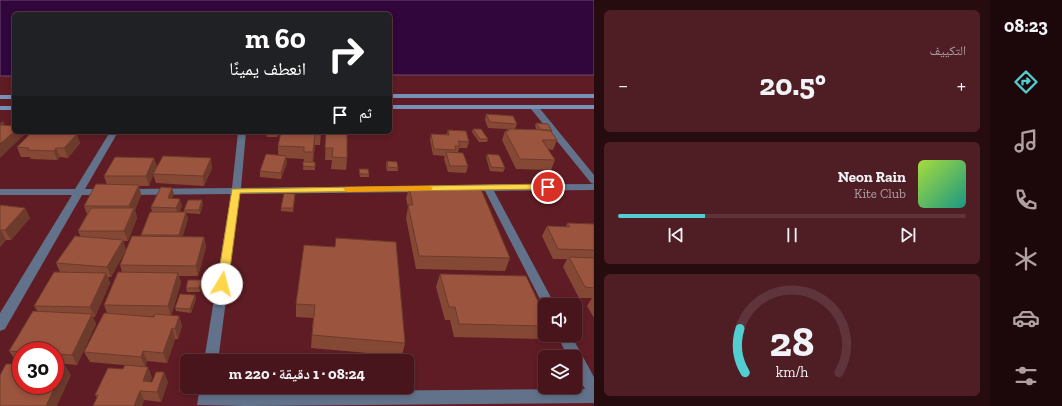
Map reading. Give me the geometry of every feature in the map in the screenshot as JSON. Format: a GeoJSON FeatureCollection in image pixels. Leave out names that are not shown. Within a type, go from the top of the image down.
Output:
{"type":"FeatureCollection","features":[{"type":"Feature","properties":{"kind":"street"},"geometry":{"type":"LineString","coordinates":[[392,96],[594,96]]}},
{"type":"Feature","properties":{"kind":"street"},"geometry":{"type":"LineString","coordinates":[[0,97],[12,97]]}},
{"type":"Feature","properties":{"kind":"street"},"geometry":{"type":"LineString","coordinates":[[392,107],[594,107]]}},
{"type":"Feature","properties":{"kind":"street"},"geometry":{"type":"LineString","coordinates":[[534,107],[594,181]]}},
{"type":"Feature","properties":{"kind":"street"},"geometry":{"type":"LineString","coordinates":[[0,108],[12,108]]}},
{"type":"Feature","properties":{"kind":"street"},"geometry":{"type":"LineString","coordinates":[[0,325],[113,134]]}},
{"type":"Feature","properties":{"kind":"street"},"geometry":{"type":"LineString","coordinates":[[212,354],[236,191],[242,134]]}},
{"type":"Feature","properties":{"kind":"street"},"geometry":{"type":"LineString","coordinates":[[0,192],[594,187]]}},
{"type":"Feature","properties":{"kind":"street"},"geometry":{"type":"LineString","coordinates":[[488,188],[545,298]]}},
{"type":"Feature","properties":{"kind":"street"},"geometry":{"type":"LineString","coordinates":[[568,342],[594,392]]}},
{"type":"Feature","properties":{"kind":"street"},"geometry":{"type":"LineString","coordinates":[[206,397],[594,396]]}},
{"type":"Feature","properties":{"kind":"shaded area"},"geometry":{"type":"Polygon","coordinates":[[[0,0],[594,0],[594,75],[392,75],[392,12],[12,12],[12,76],[0,76],[0,0]]]}},
{"type":"Feature","properties":{"kind":"building"},"geometry":{"type":"Polygon","coordinates":[[[486,114],[513,116],[517,124],[490,122],[486,114]]]}},
{"type":"Feature","properties":{"kind":"building"},"geometry":{"type":"Polygon","coordinates":[[[536,123],[548,124],[552,131],[541,130],[536,123]]]}},
{"type":"Feature","properties":{"kind":"building"},"geometry":{"type":"Polygon","coordinates":[[[0,125],[12,126],[12,134],[0,144],[0,125]]]}},
{"type":"Feature","properties":{"kind":"building"},"geometry":{"type":"Polygon","coordinates":[[[473,129],[481,129],[488,139],[480,139],[473,129]]]}},
{"type":"Feature","properties":{"kind":"building"},"geometry":{"type":"Polygon","coordinates":[[[507,129],[550,130],[557,140],[542,140],[555,160],[520,159],[505,131],[509,131],[507,129]]]}},
{"type":"Feature","properties":{"kind":"building"},"geometry":{"type":"Polygon","coordinates":[[[448,130],[466,131],[469,142],[458,141],[460,146],[455,146],[456,150],[434,149],[431,134],[449,135],[448,130]]]}},
{"type":"Feature","properties":{"kind":"building"},"geometry":{"type":"Polygon","coordinates":[[[30,134],[77,134],[64,148],[56,148],[54,151],[27,150],[29,148],[17,147],[30,134]]]}},
{"type":"Feature","properties":{"kind":"building"},"geometry":{"type":"Polygon","coordinates":[[[281,134],[315,134],[313,152],[304,152],[304,147],[278,146],[281,134]]]}},
{"type":"Feature","properties":{"kind":"building"},"geometry":{"type":"Polygon","coordinates":[[[326,134],[347,134],[347,158],[332,157],[333,148],[325,148],[326,134]]]}},
{"type":"Feature","properties":{"kind":"building"},"geometry":{"type":"Polygon","coordinates":[[[446,152],[463,153],[468,166],[450,166],[446,152]]]}},
{"type":"Feature","properties":{"kind":"building"},"geometry":{"type":"Polygon","coordinates":[[[266,154],[286,156],[281,173],[260,171],[266,154]]]}},
{"type":"Feature","properties":{"kind":"building"},"geometry":{"type":"Polygon","coordinates":[[[487,154],[499,155],[505,168],[491,167],[487,154]]]}},
{"type":"Feature","properties":{"kind":"building"},"geometry":{"type":"Polygon","coordinates":[[[163,156],[211,158],[203,176],[153,174],[163,156]]]}},
{"type":"Feature","properties":{"kind":"building"},"geometry":{"type":"Polygon","coordinates":[[[115,157],[154,158],[146,176],[104,176],[115,157]]]}},
{"type":"Feature","properties":{"kind":"building"},"geometry":{"type":"Polygon","coordinates":[[[387,161],[397,162],[398,168],[388,167],[387,161]]]}},
{"type":"Feature","properties":{"kind":"building"},"geometry":{"type":"Polygon","coordinates":[[[303,162],[315,162],[315,167],[303,166],[303,162]]]}},
{"type":"Feature","properties":{"kind":"building"},"geometry":{"type":"Polygon","coordinates":[[[359,169],[368,169],[369,174],[360,174],[359,169]]]}},
{"type":"Feature","properties":{"kind":"building"},"geometry":{"type":"Polygon","coordinates":[[[96,184],[139,185],[129,206],[84,206],[96,184]]]}},
{"type":"Feature","properties":{"kind":"building"},"geometry":{"type":"Polygon","coordinates":[[[161,187],[172,188],[168,198],[180,199],[176,208],[151,207],[161,187]]]}},
{"type":"Feature","properties":{"kind":"building"},"geometry":{"type":"Polygon","coordinates":[[[409,187],[481,189],[510,258],[419,256],[408,205],[413,205],[409,187]]]}},
{"type":"Feature","properties":{"kind":"building"},"geometry":{"type":"Polygon","coordinates":[[[284,193],[295,194],[293,208],[281,208],[284,193]]]}},
{"type":"Feature","properties":{"kind":"building"},"geometry":{"type":"Polygon","coordinates":[[[188,200],[202,200],[199,210],[184,210],[188,200]]]}},
{"type":"Feature","properties":{"kind":"building"},"geometry":{"type":"Polygon","coordinates":[[[0,205],[25,208],[5,230],[0,230],[0,205]]]}},
{"type":"Feature","properties":{"kind":"building"},"geometry":{"type":"Polygon","coordinates":[[[91,208],[134,208],[124,231],[78,231],[91,208]]]}},
{"type":"Feature","properties":{"kind":"building"},"geometry":{"type":"Polygon","coordinates":[[[150,212],[186,212],[179,235],[141,235],[150,212]]]}},
{"type":"Feature","properties":{"kind":"building"},"geometry":{"type":"Polygon","coordinates":[[[567,223],[594,224],[594,250],[558,249],[547,226],[570,227],[567,223]]]}},
{"type":"Feature","properties":{"kind":"building"},"geometry":{"type":"Polygon","coordinates":[[[75,236],[123,240],[107,267],[56,263],[75,236]]]}},
{"type":"Feature","properties":{"kind":"building"},"geometry":{"type":"Polygon","coordinates":[[[132,236],[204,237],[196,266],[120,265],[132,236]]]}},
{"type":"Feature","properties":{"kind":"building"},"geometry":{"type":"Polygon","coordinates":[[[336,238],[396,242],[405,343],[312,335],[315,305],[296,304],[304,245],[335,247],[336,238]]]}},
{"type":"Feature","properties":{"kind":"building"},"geometry":{"type":"Polygon","coordinates":[[[569,257],[594,258],[594,288],[585,287],[569,257]]]}},
{"type":"Feature","properties":{"kind":"building"},"geometry":{"type":"Polygon","coordinates":[[[54,272],[106,273],[90,307],[34,306],[54,272]]]}},
{"type":"Feature","properties":{"kind":"building"},"geometry":{"type":"Polygon","coordinates":[[[118,272],[178,273],[168,306],[104,305],[118,272]]]}},
{"type":"Feature","properties":{"kind":"building"},"geometry":{"type":"Polygon","coordinates":[[[440,274],[526,276],[538,301],[538,326],[459,324],[455,307],[449,307],[440,274]]]}},
{"type":"Feature","properties":{"kind":"building"},"geometry":{"type":"Polygon","coordinates":[[[188,280],[202,280],[199,288],[186,288],[188,280]]]}},
{"type":"Feature","properties":{"kind":"building"},"geometry":{"type":"Polygon","coordinates":[[[180,294],[195,295],[190,309],[175,308],[180,294]]]}},
{"type":"Feature","properties":{"kind":"building"},"geometry":{"type":"Polygon","coordinates":[[[33,311],[92,314],[72,355],[64,355],[64,342],[14,342],[33,311]]]}},
{"type":"Feature","properties":{"kind":"building"},"geometry":{"type":"Polygon","coordinates":[[[104,313],[154,317],[155,314],[179,316],[175,329],[172,328],[163,353],[143,351],[141,357],[84,352],[104,313]]]}},
{"type":"Feature","properties":{"kind":"building"},"geometry":{"type":"Polygon","coordinates":[[[6,364],[12,364],[12,394],[52,394],[46,406],[0,406],[0,375],[6,364]]]}},
{"type":"Feature","properties":{"kind":"building"},"geometry":{"type":"Polygon","coordinates":[[[125,365],[148,367],[143,381],[152,382],[156,372],[164,372],[157,392],[140,391],[134,406],[93,406],[98,395],[95,395],[108,368],[123,369],[125,365]]]}},
{"type":"Feature","properties":{"kind":"slow traffic"},"geometry":{"type":"LineString","coordinates":[[347,189],[428,188]]}},
{"type":"Feature","properties":{"kind":"route"},"geometry":{"type":"LineString","coordinates":[[222,284],[236,191],[548,187]]}}]}
